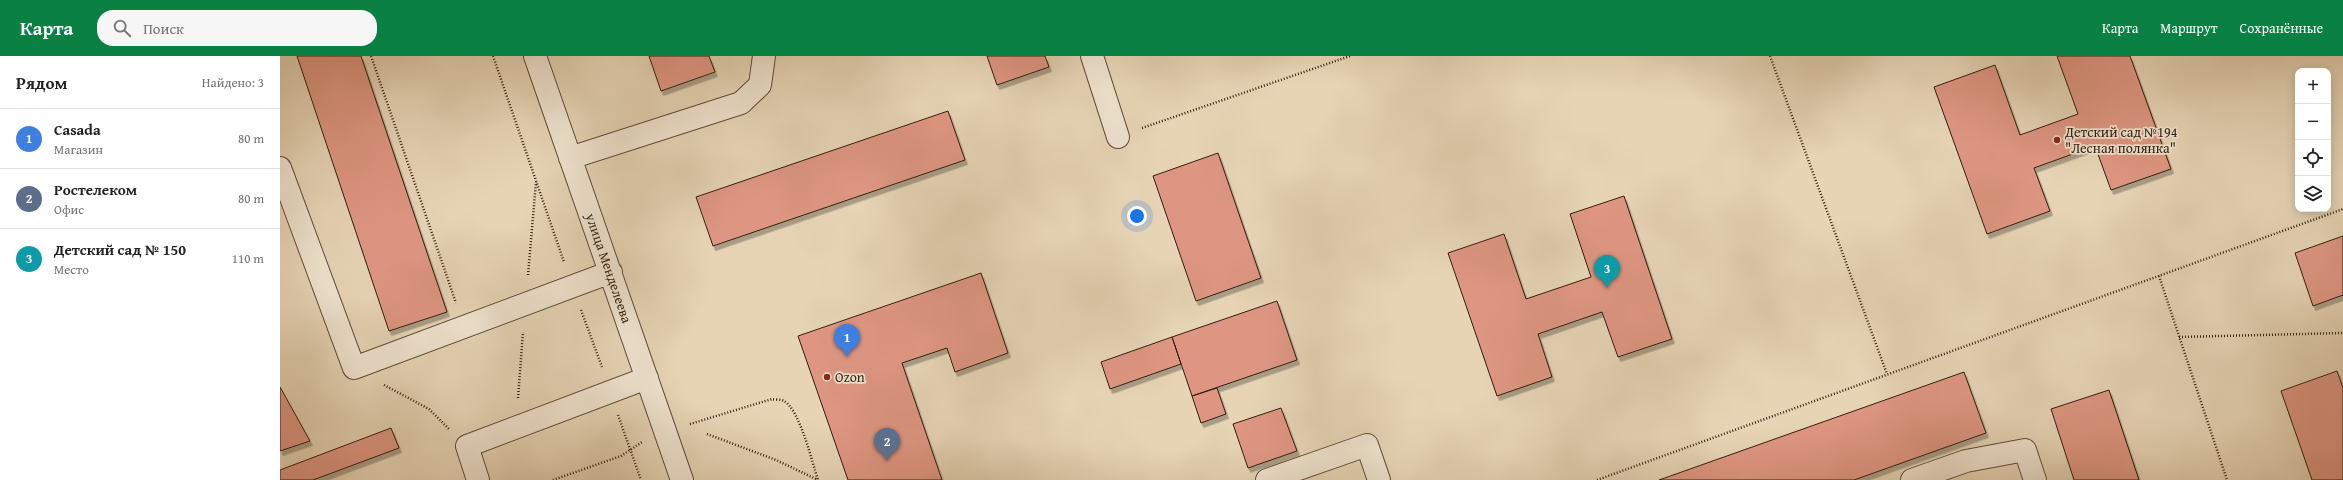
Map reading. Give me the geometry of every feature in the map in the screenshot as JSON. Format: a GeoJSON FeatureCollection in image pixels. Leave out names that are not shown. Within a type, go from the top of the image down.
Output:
{"type":"FeatureCollection","features":[{"type":"Feature","properties":{"kind":"street","name":"улица Менделеева"},"geometry":{"type":"LineString","coordinates":[[535,56],[682,480]]}},
{"type":"Feature","properties":{"kind":"street"},"geometry":{"type":"LineString","coordinates":[[570,158],[741,103],[760,85],[764,56]]}},
{"type":"Feature","properties":{"kind":"street"},"geometry":{"type":"LineString","coordinates":[[1092,56],[1118,137]]}},
{"type":"Feature","properties":{"kind":"street"},"geometry":{"type":"LineString","coordinates":[[280,168],[354,368],[611,272]]}},
{"type":"Feature","properties":{"kind":"street"},"geometry":{"type":"LineString","coordinates":[[478,480],[466,446],[647,378]]}},
{"type":"Feature","properties":{"kind":"street"},"geometry":{"type":"LineString","coordinates":[[1267,480],[1367,445],[1379,480]]}},
{"type":"Feature","properties":{"kind":"street"},"geometry":{"type":"LineString","coordinates":[[1912,480],[1966,461],[2025,450],[2035,480]]}},
{"type":"Feature","properties":{"kind":"path"},"geometry":{"type":"LineString","coordinates":[[371,56],[464,326]]}},
{"type":"Feature","properties":{"kind":"path"},"geometry":{"type":"LineString","coordinates":[[1118,137],[1350,56]]}},
{"type":"Feature","properties":{"kind":"path"},"geometry":{"type":"LineString","coordinates":[[1770,56],[1887,374]]}},
{"type":"Feature","properties":{"kind":"path"},"geometry":{"type":"LineString","coordinates":[[1597,480],[2343,208]]}},
{"type":"Feature","properties":{"kind":"path"},"geometry":{"type":"LineString","coordinates":[[2159,276],[2227,480]]}},
{"type":"Feature","properties":{"kind":"path"},"geometry":{"type":"LineString","coordinates":[[2179,337],[2343,333]]}},
{"type":"Feature","properties":{"kind":"path"},"geometry":{"type":"LineString","coordinates":[[354,368],[430,409],[466,446]]}},
{"type":"Feature","properties":{"kind":"path"},"geometry":{"type":"LineString","coordinates":[[702,420],[772,399],[783,400],[791,407],[797,417],[818,480],[776,460],[707,434]]}},
{"type":"Feature","properties":{"kind":"path"},"geometry":{"type":"LineString","coordinates":[[553,480],[621,456],[630,450]]}},
{"type":"Feature","properties":{"kind":"building"},"geometry":{"type":"Polygon","coordinates":[[[297,56],[361,56],[447,312],[389,331],[297,56]]]}},
{"type":"Feature","properties":{"kind":"building"},"geometry":{"type":"Polygon","coordinates":[[[649,56],[709,56],[715,72],[661,91],[649,56]]]}},
{"type":"Feature","properties":{"kind":"building"},"geometry":{"type":"Polygon","coordinates":[[[987,56],[1045,56],[1049,67],[997,85],[987,56]]]}},
{"type":"Feature","properties":{"kind":"building","name":"Детский сад №194 \"Лесная полянка\""},"geometry":{"type":"Polygon","coordinates":[[[2057,56],[2130,56],[2171,169],[2111,190],[2095,146],[2034,168],[2050,211],[1987,234],[1934,87],[1995,65],[2020,135],[2078,114],[2057,56]]]}},
{"type":"Feature","properties":{"kind":"building"},"geometry":{"type":"Polygon","coordinates":[[[948,111],[965,160],[713,246],[696,197],[948,111]]]}},
{"type":"Feature","properties":{"kind":"building"},"geometry":{"type":"Polygon","coordinates":[[[1218,153],[1261,278],[1196,301],[1153,176],[1218,153]]]}},
{"type":"Feature","properties":{"kind":"building"},"geometry":{"type":"Polygon","coordinates":[[[1624,196],[1672,339],[1618,357],[1602,312],[1538,334],[1552,377],[1497,396],[1448,253],[1504,234],[1526,299],[1591,277],[1570,214],[1624,196]]]}},
{"type":"Feature","properties":{"kind":"building"},"geometry":{"type":"Polygon","coordinates":[[[2343,236],[2343,295],[2313,306],[2295,253],[2343,236]]]}},
{"type":"Feature","properties":{"kind":"building"},"geometry":{"type":"Polygon","coordinates":[[[981,273],[1008,353],[955,372],[947,348],[902,363],[942,480],[848,480],[798,336],[981,273]]]}},
{"type":"Feature","properties":{"kind":"building"},"geometry":{"type":"Polygon","coordinates":[[[1277,301],[1297,360],[1192,396],[1172,337],[1277,301]]]}},
{"type":"Feature","properties":{"kind":"building"},"geometry":{"type":"Polygon","coordinates":[[[1172,337],[1181,364],[1110,389],[1101,362],[1172,337]]]}},
{"type":"Feature","properties":{"kind":"building"},"geometry":{"type":"Polygon","coordinates":[[[2337,371],[2343,388],[2343,480],[2312,480],[2281,391],[2337,371]]]}},
{"type":"Feature","properties":{"kind":"building"},"geometry":{"type":"Polygon","coordinates":[[[1964,372],[1986,433],[1854,480],[1659,480],[1964,372]]]}},
{"type":"Feature","properties":{"kind":"building"},"geometry":{"type":"Polygon","coordinates":[[[280,387],[310,441],[280,451],[280,387]]]}},
{"type":"Feature","properties":{"kind":"building"},"geometry":{"type":"Polygon","coordinates":[[[1217,388],[1226,414],[1201,423],[1192,396],[1217,388]]]}},
{"type":"Feature","properties":{"kind":"building"},"geometry":{"type":"Polygon","coordinates":[[[2109,390],[2139,480],[2074,480],[2051,409],[2109,390]]]}},
{"type":"Feature","properties":{"kind":"building"},"geometry":{"type":"Polygon","coordinates":[[[1281,408],[1297,451],[1248,468],[1233,424],[1281,408]]]}},
{"type":"Feature","properties":{"kind":"building"},"geometry":{"type":"Polygon","coordinates":[[[391,428],[399,448],[313,480],[280,480],[280,470],[391,428]]]}},
{"type":"Feature","properties":{"kind":"place","name":"Детский сад №194 \"Лесная полянка\""},"geometry":{"type":"Point","coordinates":[2057,140]}},
{"type":"Feature","properties":{"kind":"place","name":"Детский сад № 150"},"geometry":{"type":"Point","coordinates":[1607,288]}},
{"type":"Feature","properties":{"kind":"place","name":"Casada"},"geometry":{"type":"Point","coordinates":[847,357]}},
{"type":"Feature","properties":{"kind":"place","name":"Ozon"},"geometry":{"type":"Point","coordinates":[827,377]}},
{"type":"Feature","properties":{"kind":"place","name":"Ростелеком"},"geometry":{"type":"Point","coordinates":[887,461]}}]}
